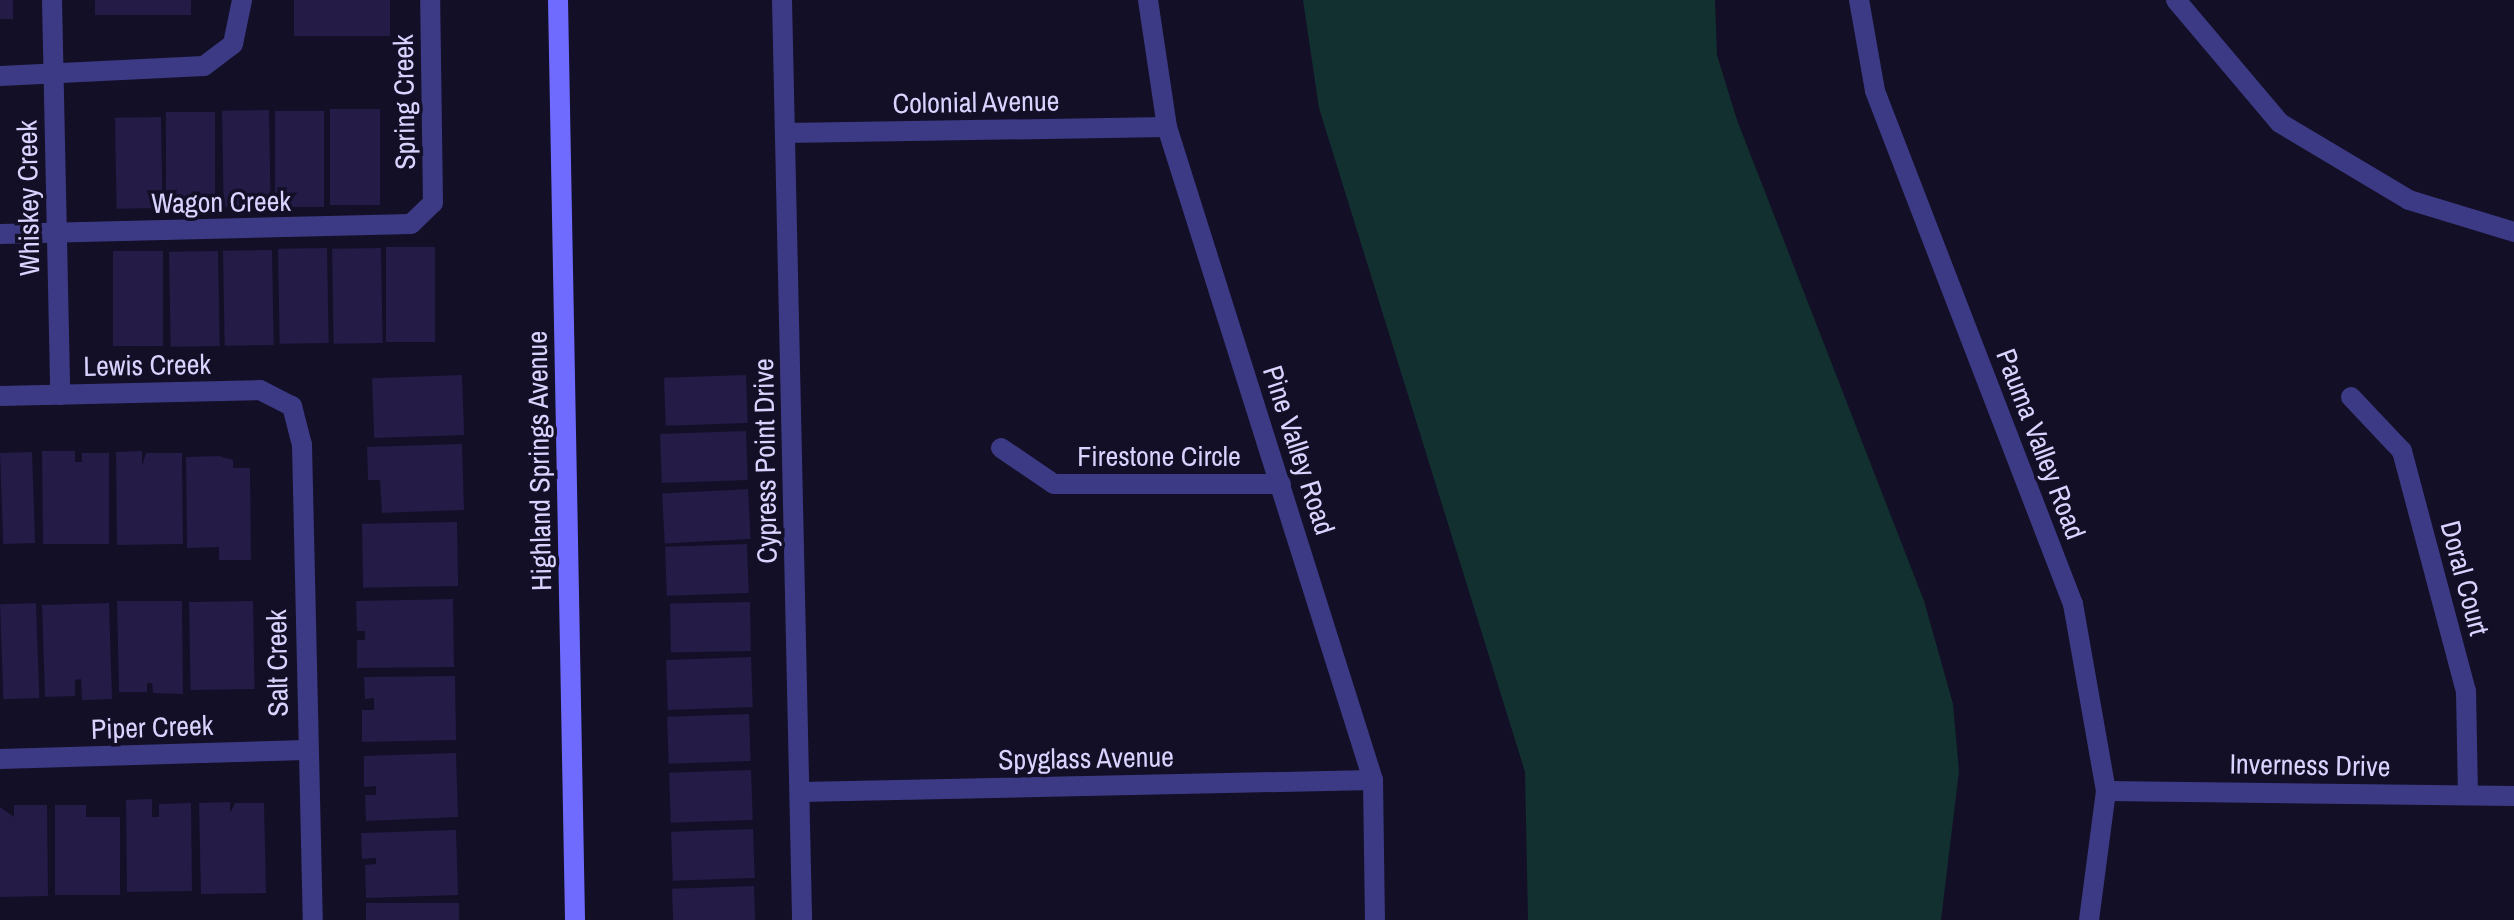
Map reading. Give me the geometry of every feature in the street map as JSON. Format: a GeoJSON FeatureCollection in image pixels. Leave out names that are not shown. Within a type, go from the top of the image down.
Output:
{"type":"FeatureCollection","features":[{"type":"Feature","properties":{"kind":"street","name":"Whiskey Creek"},"geometry":{"type":"LineString","coordinates":[[52,0],[60,395]]}},
{"type":"Feature","properties":{"kind":"street"},"geometry":{"type":"LineString","coordinates":[[0,76],[204,66],[233,44],[242,0]]}},
{"type":"Feature","properties":{"kind":"street","name":"Spring Creek"},"geometry":{"type":"LineString","coordinates":[[430,0],[433,203]]}},
{"type":"Feature","properties":{"kind":"street","name":"Highland Springs Avenue"},"geometry":{"type":"LineString","coordinates":[[558,0],[575,920]]}},
{"type":"Feature","properties":{"kind":"street","name":"Cypress Point Drive"},"geometry":{"type":"LineString","coordinates":[[782,0],[802,920]]}},
{"type":"Feature","properties":{"kind":"street","name":"Pine Valley Road"},"geometry":{"type":"LineString","coordinates":[[1148,0],[1167,127],[1373,780],[1375,920]]}},
{"type":"Feature","properties":{"kind":"street","name":"Pauma Valley Road"},"geometry":{"type":"LineString","coordinates":[[1859,0],[1875,91],[2073,604],[2106,791],[2089,920]]}},
{"type":"Feature","properties":{"kind":"street"},"geometry":{"type":"LineString","coordinates":[[2176,0],[2280,123],[2409,200],[2514,232]]}},
{"type":"Feature","properties":{"kind":"street","name":"Colonial Avenue"},"geometry":{"type":"LineString","coordinates":[[786,133],[1167,127]]}},
{"type":"Feature","properties":{"kind":"street","name":"Wagon Creek"},"geometry":{"type":"LineString","coordinates":[[0,234],[394,227],[411,224],[433,203]]}},
{"type":"Feature","properties":{"kind":"street","name":"Lewis Creek"},"geometry":{"type":"LineString","coordinates":[[0,396],[260,390],[292,406]]}},
{"type":"Feature","properties":{"kind":"street","name":"Doral Court"},"geometry":{"type":"LineString","coordinates":[[2351,397],[2402,451],[2466,691],[2468,795]]}},
{"type":"Feature","properties":{"kind":"street","name":"Salt Creek"},"geometry":{"type":"LineString","coordinates":[[292,406],[302,445],[306,750],[313,920]]}},
{"type":"Feature","properties":{"kind":"street","name":"Firestone Circle"},"geometry":{"type":"LineString","coordinates":[[1001,448],[1054,484],[1281,484]]}},
{"type":"Feature","properties":{"kind":"street","name":"Piper Creek"},"geometry":{"type":"LineString","coordinates":[[0,759],[306,750]]}},
{"type":"Feature","properties":{"kind":"street","name":"Spyglass Avenue"},"geometry":{"type":"LineString","coordinates":[[800,792],[1373,780]]}},
{"type":"Feature","properties":{"kind":"street","name":"Inverness Drive"},"geometry":{"type":"LineString","coordinates":[[2106,791],[2514,796]]}},
{"type":"Feature","properties":{"kind":"green space"},"geometry":{"type":"Polygon","coordinates":[[[1303,0],[1715,0],[1717,55],[1737,120],[1924,601],[1953,704],[1959,771],[1941,920],[1528,920],[1525,772],[1319,108],[1303,0]]]}},
{"type":"Feature","properties":{"kind":"building"},"geometry":{"type":"Polygon","coordinates":[[[0,0],[13,0],[13,19],[0,19],[0,0]]]}},
{"type":"Feature","properties":{"kind":"building"},"geometry":{"type":"Polygon","coordinates":[[[95,0],[191,0],[191,15],[95,15],[95,0]]]}},
{"type":"Feature","properties":{"kind":"building"},"geometry":{"type":"Polygon","coordinates":[[[294,0],[390,0],[390,36],[294,36],[294,0]]]}},
{"type":"Feature","properties":{"kind":"building"},"geometry":{"type":"Polygon","coordinates":[[[330,109],[380,109],[380,205],[330,205],[330,109]]]}},
{"type":"Feature","properties":{"kind":"building"},"geometry":{"type":"Polygon","coordinates":[[[269,110],[271,206],[224,207],[222,111],[269,110]]]}},
{"type":"Feature","properties":{"kind":"building"},"geometry":{"type":"Polygon","coordinates":[[[275,111],[324,111],[324,207],[275,207],[275,111]]]}},
{"type":"Feature","properties":{"kind":"building"},"geometry":{"type":"Polygon","coordinates":[[[166,112],[215,112],[215,207],[166,207],[166,112]]]}},
{"type":"Feature","properties":{"kind":"building"},"geometry":{"type":"Polygon","coordinates":[[[161,117],[163,208],[117,209],[115,118],[161,117]]]}},
{"type":"Feature","properties":{"kind":"building"},"geometry":{"type":"Polygon","coordinates":[[[386,247],[435,247],[435,342],[386,342],[386,247]]]}},
{"type":"Feature","properties":{"kind":"building"},"geometry":{"type":"Polygon","coordinates":[[[327,248],[329,343],[280,344],[278,249],[327,248]]]}},
{"type":"Feature","properties":{"kind":"building"},"geometry":{"type":"Polygon","coordinates":[[[381,248],[383,343],[334,344],[332,249],[381,248]]]}},
{"type":"Feature","properties":{"kind":"building"},"geometry":{"type":"Polygon","coordinates":[[[272,250],[274,345],[225,346],[223,251],[272,250]]]}},
{"type":"Feature","properties":{"kind":"building"},"geometry":{"type":"Polygon","coordinates":[[[113,251],[163,251],[163,346],[113,346],[113,251]]]}},
{"type":"Feature","properties":{"kind":"building"},"geometry":{"type":"Polygon","coordinates":[[[218,251],[220,346],[171,347],[169,252],[218,251]]]}},
{"type":"Feature","properties":{"kind":"building"},"geometry":{"type":"Polygon","coordinates":[[[462,375],[464,435],[374,438],[372,378],[462,375]]]}},
{"type":"Feature","properties":{"kind":"building"},"geometry":{"type":"Polygon","coordinates":[[[746,375],[748,423],[666,426],[664,378],[746,375]]]}},
{"type":"Feature","properties":{"kind":"building"},"geometry":{"type":"Polygon","coordinates":[[[746,431],[748,480],[662,483],[660,434],[746,431]]]}},
{"type":"Feature","properties":{"kind":"building"},"geometry":{"type":"Polygon","coordinates":[[[462,444],[464,510],[382,513],[380,480],[368,480],[367,447],[462,444]]]}},
{"type":"Feature","properties":{"kind":"building"},"geometry":{"type":"Polygon","coordinates":[[[42,451],[75,451],[75,462],[82,462],[82,453],[109,453],[109,544],[43,544],[42,451]]]}},
{"type":"Feature","properties":{"kind":"building"},"geometry":{"type":"Polygon","coordinates":[[[142,451],[142,466],[146,453],[182,453],[183,544],[117,545],[116,452],[142,451]]]}},
{"type":"Feature","properties":{"kind":"building"},"geometry":{"type":"Polygon","coordinates":[[[32,452],[35,543],[3,544],[0,453],[32,452]]]}},
{"type":"Feature","properties":{"kind":"building"},"geometry":{"type":"Polygon","coordinates":[[[219,456],[233,460],[233,468],[250,468],[251,560],[219,560],[219,547],[187,548],[186,457],[219,456]]]}},
{"type":"Feature","properties":{"kind":"building"},"geometry":{"type":"Polygon","coordinates":[[[748,489],[751,539],[665,543],[662,494],[748,489]]]}},
{"type":"Feature","properties":{"kind":"building"},"geometry":{"type":"Polygon","coordinates":[[[457,522],[458,586],[363,588],[362,524],[457,522]]]}},
{"type":"Feature","properties":{"kind":"building"},"geometry":{"type":"Polygon","coordinates":[[[747,544],[749,593],[667,596],[665,547],[747,544]]]}},
{"type":"Feature","properties":{"kind":"building"},"geometry":{"type":"Polygon","coordinates":[[[453,599],[454,667],[357,668],[357,640],[365,640],[365,631],[357,631],[356,601],[453,599]]]}},
{"type":"Feature","properties":{"kind":"building"},"geometry":{"type":"Polygon","coordinates":[[[117,601],[182,601],[183,694],[153,693],[152,683],[147,683],[147,692],[119,692],[117,601]]]}},
{"type":"Feature","properties":{"kind":"building"},"geometry":{"type":"Polygon","coordinates":[[[253,601],[255,689],[191,690],[189,602],[253,601]]]}},
{"type":"Feature","properties":{"kind":"building"},"geometry":{"type":"Polygon","coordinates":[[[750,602],[751,651],[671,652],[670,603],[750,602]]]}},
{"type":"Feature","properties":{"kind":"building"},"geometry":{"type":"Polygon","coordinates":[[[36,603],[39,698],[3,699],[0,604],[36,603]]]}},
{"type":"Feature","properties":{"kind":"building"},"geometry":{"type":"Polygon","coordinates":[[[109,603],[112,699],[82,700],[81,679],[75,680],[75,696],[45,697],[42,605],[109,603]]]}},
{"type":"Feature","properties":{"kind":"building"},"geometry":{"type":"Polygon","coordinates":[[[751,657],[753,707],[668,710],[666,660],[751,657]]]}},
{"type":"Feature","properties":{"kind":"building"},"geometry":{"type":"Polygon","coordinates":[[[455,676],[456,740],[362,742],[362,710],[374,710],[374,698],[365,699],[364,677],[455,676]]]}},
{"type":"Feature","properties":{"kind":"building"},"geometry":{"type":"Polygon","coordinates":[[[749,714],[751,761],[669,764],[667,717],[749,714]]]}},
{"type":"Feature","properties":{"kind":"building"},"geometry":{"type":"Polygon","coordinates":[[[456,753],[458,817],[366,821],[365,795],[376,795],[376,786],[364,787],[364,756],[456,753]]]}},
{"type":"Feature","properties":{"kind":"building"},"geometry":{"type":"Polygon","coordinates":[[[751,770],[753,820],[671,823],[669,773],[751,770]]]}},
{"type":"Feature","properties":{"kind":"building"},"geometry":{"type":"Polygon","coordinates":[[[152,799],[152,817],[159,817],[159,804],[191,803],[192,891],[127,892],[126,800],[152,799]]]}},
{"type":"Feature","properties":{"kind":"building"},"geometry":{"type":"Polygon","coordinates":[[[230,802],[230,813],[235,803],[264,803],[266,893],[201,894],[199,803],[230,802]]]}},
{"type":"Feature","properties":{"kind":"building"},"geometry":{"type":"Polygon","coordinates":[[[14,805],[47,805],[48,896],[0,897],[0,807],[14,817],[14,805]]]}},
{"type":"Feature","properties":{"kind":"building"},"geometry":{"type":"Polygon","coordinates":[[[55,805],[86,805],[86,817],[120,817],[120,895],[55,895],[55,805]]]}},
{"type":"Feature","properties":{"kind":"building"},"geometry":{"type":"Polygon","coordinates":[[[753,829],[755,878],[673,881],[671,832],[753,829]]]}},
{"type":"Feature","properties":{"kind":"building"},"geometry":{"type":"Polygon","coordinates":[[[456,830],[458,895],[366,898],[365,865],[376,864],[376,858],[362,859],[361,833],[456,830]]]}},
{"type":"Feature","properties":{"kind":"building"},"geometry":{"type":"Polygon","coordinates":[[[754,886],[755,920],[673,920],[672,889],[754,886]]]}},
{"type":"Feature","properties":{"kind":"building"},"geometry":{"type":"Polygon","coordinates":[[[366,903],[459,903],[459,920],[366,920],[366,903]]]}}]}
